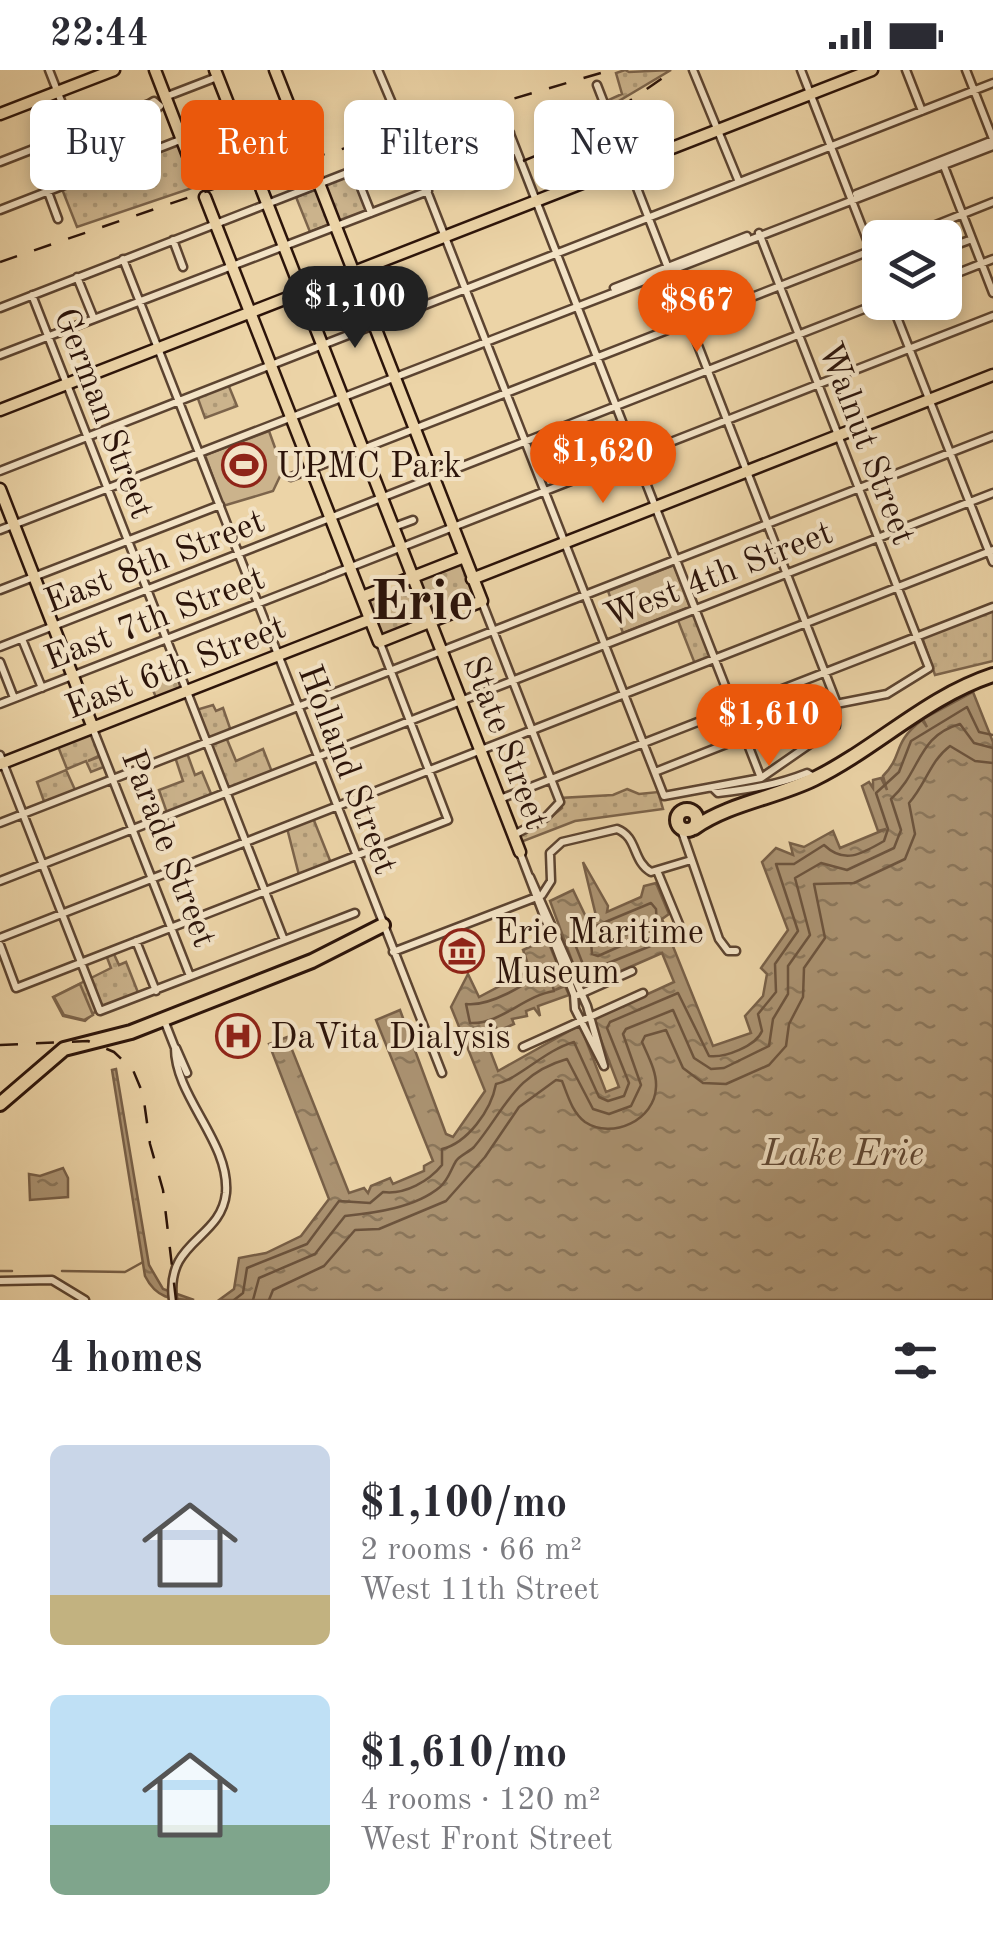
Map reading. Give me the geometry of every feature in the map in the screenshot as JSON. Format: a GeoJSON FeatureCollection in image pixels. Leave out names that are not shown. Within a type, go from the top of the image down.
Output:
{"type":"FeatureCollection","features":[{"type":"Feature","properties":{"kind":"highway"},"geometry":{"type":"LineString","coordinates":[[691,824],[814,779],[941,696],[993,676]]}},
{"type":"Feature","properties":{"kind":"highway"},"geometry":{"type":"LineString","coordinates":[[0,1104],[64,1049],[163,1019],[319,958],[383,925]]}},
{"type":"Feature","properties":{"kind":"main road"},"geometry":{"type":"LineString","coordinates":[[57,89],[97,70]]}},
{"type":"Feature","properties":{"kind":"main road"},"geometry":{"type":"LineString","coordinates":[[0,111],[114,70]]}},
{"type":"Feature","properties":{"kind":"main road"},"geometry":{"type":"LineString","coordinates":[[155,70],[181,137]]}},
{"type":"Feature","properties":{"kind":"main road"},"geometry":{"type":"LineString","coordinates":[[275,70],[287,100]]}},
{"type":"Feature","properties":{"kind":"main road"},"geometry":{"type":"LineString","coordinates":[[674,148],[872,70]]}},
{"type":"Feature","properties":{"kind":"main road"},"geometry":{"type":"LineString","coordinates":[[216,74],[226,100]]}},
{"type":"Feature","properties":{"kind":"main road","name":"State Street"},"geometry":{"type":"LineString","coordinates":[[262,190],[520,852]]}},
{"type":"Feature","properties":{"kind":"main road"},"geometry":{"type":"LineString","coordinates":[[204,197],[379,642],[482,601],[322,190]]}},
{"type":"Feature","properties":{"kind":"main road"},"geometry":{"type":"LineString","coordinates":[[0,410],[565,190]]}},
{"type":"Feature","properties":{"kind":"main road"},"geometry":{"type":"LineString","coordinates":[[472,579],[993,376]]}},
{"type":"Feature","properties":{"kind":"main road","name":"Parade Street"},"geometry":{"type":"LineString","coordinates":[[0,489],[93,728]]}},
{"type":"Feature","properties":{"kind":"main road"},"geometry":{"type":"LineString","coordinates":[[362,597],[464,557]]}},
{"type":"Feature","properties":{"kind":"main road","name":"East 6th Street"},"geometry":{"type":"LineString","coordinates":[[1,761],[371,618]]}},
{"type":"Feature","properties":{"kind":"street"},"geometry":{"type":"LineString","coordinates":[[49,70],[61,100]]}},
{"type":"Feature","properties":{"kind":"street"},"geometry":{"type":"LineString","coordinates":[[378,70],[391,100]]}},
{"type":"Feature","properties":{"kind":"street"},"geometry":{"type":"LineString","coordinates":[[801,70],[862,227]]}},
{"type":"Feature","properties":{"kind":"street"},"geometry":{"type":"LineString","coordinates":[[906,70],[922,111]]}},
{"type":"Feature","properties":{"kind":"street"},"geometry":{"type":"LineString","coordinates":[[0,530],[993,142],[966,70]]}},
{"type":"Feature","properties":{"kind":"street"},"geometry":{"type":"LineString","coordinates":[[697,73],[739,182]]}},
{"type":"Feature","properties":{"kind":"street"},"geometry":{"type":"LineString","coordinates":[[165,97],[216,74]]}},
{"type":"Feature","properties":{"kind":"street"},"geometry":{"type":"LineString","coordinates":[[0,470],[993,83]]}},
{"type":"Feature","properties":{"kind":"street"},"geometry":{"type":"LineString","coordinates":[[597,85],[603,100]]}},
{"type":"Feature","properties":{"kind":"street"},"geometry":{"type":"LineString","coordinates":[[514,144],[580,304],[762,778]]}},
{"type":"Feature","properties":{"kind":"street"},"geometry":{"type":"LineString","coordinates":[[0,162],[30,150]]}},
{"type":"Feature","properties":{"kind":"street"},"geometry":{"type":"LineString","coordinates":[[942,162],[993,293]]}},
{"type":"Feature","properties":{"kind":"street"},"geometry":{"type":"LineString","coordinates":[[0,210],[53,190]]}},
{"type":"Feature","properties":{"kind":"street"},"geometry":{"type":"LineString","coordinates":[[287,196],[288,190]]}},
{"type":"Feature","properties":{"kind":"street"},"geometry":{"type":"LineString","coordinates":[[0,308],[304,190]]}},
{"type":"Feature","properties":{"kind":"street"},"geometry":{"type":"LineString","coordinates":[[361,190],[370,213]]}},
{"type":"Feature","properties":{"kind":"street"},"geometry":{"type":"LineString","coordinates":[[0,355],[425,190]]}},
{"type":"Feature","properties":{"kind":"street"},"geometry":{"type":"LineString","coordinates":[[427,190],[664,796],[762,778],[838,724],[836,702],[825,672],[637,190]]}},
{"type":"Feature","properties":{"kind":"street"},"geometry":{"type":"LineString","coordinates":[[48,192],[58,219]]}},
{"type":"Feature","properties":{"kind":"street"},"geometry":{"type":"LineString","coordinates":[[948,220],[993,202]]}},
{"type":"Feature","properties":{"kind":"street","name":"Walnut Street"},"geometry":{"type":"LineString","coordinates":[[758,233],[929,668],[887,694],[836,702]]}},
{"type":"Feature","properties":{"kind":"street"},"geometry":{"type":"LineString","coordinates":[[962,242],[972,238]]}},
{"type":"Feature","properties":{"kind":"street"},"geometry":{"type":"LineString","coordinates":[[173,240],[183,267]]}},
{"type":"Feature","properties":{"kind":"street"},"geometry":{"type":"LineString","coordinates":[[291,477],[862,254]]}},
{"type":"Feature","properties":{"kind":"street","name":"Holland Street"},"geometry":{"type":"LineString","coordinates":[[124,259],[442,1074]]}},
{"type":"Feature","properties":{"kind":"street"},"geometry":{"type":"LineString","coordinates":[[962,272],[993,259]]}},
{"type":"Feature","properties":{"kind":"street"},"geometry":{"type":"LineString","coordinates":[[77,277],[94,319]]}},
{"type":"Feature","properties":{"kind":"street","name":"German Street"},"geometry":{"type":"LineString","coordinates":[[32,295],[284,940]]}},
{"type":"Feature","properties":{"kind":"street","name":"East 8th Street"},"geometry":{"type":"LineString","coordinates":[[0,647],[862,310]]}},
{"type":"Feature","properties":{"kind":"street","name":"East 7th Street"},"geometry":{"type":"LineString","coordinates":[[0,704],[993,316]]}},
{"type":"Feature","properties":{"kind":"street"},"geometry":{"type":"LineString","coordinates":[[898,320],[993,562]]}},
{"type":"Feature","properties":{"kind":"street"},"geometry":{"type":"LineString","coordinates":[[0,824],[993,436]]}},
{"type":"Feature","properties":{"kind":"street","name":"West 4th Street"},"geometry":{"type":"LineString","coordinates":[[0,881],[993,493]]}},
{"type":"Feature","properties":{"kind":"street"},"geometry":{"type":"LineString","coordinates":[[0,590],[220,504]]}},
{"type":"Feature","properties":{"kind":"street"},"geometry":{"type":"LineString","coordinates":[[394,527],[414,520]]}},
{"type":"Feature","properties":{"kind":"street"},"geometry":{"type":"LineString","coordinates":[[379,642],[409,721],[428,770],[448,820],[16,988],[0,941],[62,913],[246,842],[428,770],[624,694],[806,622],[991,551]]}},
{"type":"Feature","properties":{"kind":"street"},"geometry":{"type":"LineString","coordinates":[[482,601],[552,779],[558,806],[513,835]]}},
{"type":"Feature","properties":{"kind":"street"},"geometry":{"type":"LineString","coordinates":[[500,800],[993,607]]}},
{"type":"Feature","properties":{"kind":"street"},"geometry":{"type":"LineString","coordinates":[[22,638],[42,688]]}},
{"type":"Feature","properties":{"kind":"street"},"geometry":{"type":"LineString","coordinates":[[0,662],[14,698]]}},
{"type":"Feature","properties":{"kind":"street"},"geometry":{"type":"LineString","coordinates":[[654,772],[836,702]]}},
{"type":"Feature","properties":{"kind":"street","name":"Parade Street"},"geometry":{"type":"LineString","coordinates":[[93,728],[190,977]]}},
{"type":"Feature","properties":{"kind":"street"},"geometry":{"type":"LineString","coordinates":[[1,761],[100,1011],[355,913]]}},
{"type":"Feature","properties":{"kind":"street"},"geometry":{"type":"LineString","coordinates":[[714,788],[718,793],[772,787],[809,772],[814,779]]}},
{"type":"Feature","properties":{"kind":"street"},"geometry":{"type":"LineString","coordinates":[[691,824],[688,843],[692,860],[720,941],[728,951],[736,951]]}},
{"type":"Feature","properties":{"kind":"street"},"geometry":{"type":"LineString","coordinates":[[393,952],[538,897],[550,884],[548,859],[556,845],[612,829],[628,834],[639,862],[658,873],[678,924]]}},
{"type":"Feature","properties":{"kind":"street","name":"State Street"},"geometry":{"type":"LineString","coordinates":[[520,852],[604,1066],[585,1017]]}},
{"type":"Feature","properties":{"kind":"street"},"geometry":{"type":"LineString","coordinates":[[658,873],[692,860]]}},
{"type":"Feature","properties":{"kind":"street","name":"State Street"},"geometry":{"type":"LineString","coordinates":[[530,877],[538,897]]}},
{"type":"Feature","properties":{"kind":"street"},"geometry":{"type":"LineString","coordinates":[[536,884],[550,884]]}},
{"type":"Feature","properties":{"kind":"street"},"geometry":{"type":"LineString","coordinates":[[136,941],[156,990]]}},
{"type":"Feature","properties":{"kind":"street"},"geometry":{"type":"LineString","coordinates":[[576,996],[632,970]]}},
{"type":"Feature","properties":{"kind":"street"},"geometry":{"type":"LineString","coordinates":[[523,1047],[643,993]]}},
{"type":"Feature","properties":{"kind":"street"},"geometry":{"type":"LineString","coordinates":[[163,1019],[222,1171],[226,1194],[215,1219],[176,1262],[172,1296]]}},
{"type":"Feature","properties":{"kind":"street"},"geometry":{"type":"LineString","coordinates":[[0,1281],[54,1280],[85,1300]]}},
{"type":"Feature","properties":{"kind":"shaded area"},"geometry":{"type":"Polygon","coordinates":[[[671,70],[620,100],[608,100],[622,94],[616,73],[671,70]]]}},
{"type":"Feature","properties":{"kind":"shaded area"},"geometry":{"type":"Polygon","coordinates":[[[180,143],[181,190],[186,190],[77,227],[62,190],[161,190],[161,150],[180,143]]]}},
{"type":"Feature","properties":{"kind":"shaded area"},"geometry":{"type":"Polygon","coordinates":[[[344,176],[344,190],[360,190],[368,212],[340,223],[324,184],[344,176]]]}},
{"type":"Feature","properties":{"kind":"shaded area"},"geometry":{"type":"Polygon","coordinates":[[[316,190],[330,224],[310,232],[296,197],[316,190]]]}},
{"type":"Feature","properties":{"kind":"shaded area"},"geometry":{"type":"Polygon","coordinates":[[[228,384],[237,406],[205,418],[197,396],[228,384]]]}},
{"type":"Feature","properties":{"kind":"shaded area","name":"UPMC Park"},"geometry":{"type":"Polygon","coordinates":[[[269,431],[283,470],[273,491],[223,506],[205,455],[269,431]]]}},
{"type":"Feature","properties":{"kind":"shaded area"},"geometry":{"type":"Polygon","coordinates":[[[462,563],[476,598],[433,618],[418,578],[462,563]]]}},
{"type":"Feature","properties":{"kind":"shaded area"},"geometry":{"type":"Polygon","coordinates":[[[674,565],[690,607],[623,633],[608,591],[674,565]]]}},
{"type":"Feature","properties":{"kind":"shaded area"},"geometry":{"type":"Polygon","coordinates":[[[410,581],[426,619],[383,637],[367,598],[410,581]]]}},
{"type":"Feature","properties":{"kind":"shaded area"},"geometry":{"type":"Polygon","coordinates":[[[993,609],[993,661],[935,675],[922,637],[993,609]]]}},
{"type":"Feature","properties":{"kind":"shaded area"},"geometry":{"type":"Polygon","coordinates":[[[695,611],[713,658],[695,664],[677,618],[695,611]]]}},
{"type":"Feature","properties":{"kind":"shaded area"},"geometry":{"type":"Polygon","coordinates":[[[174,665],[184,687],[157,700],[147,675],[174,665]]]}},
{"type":"Feature","properties":{"kind":"shaded area"},"geometry":{"type":"Polygon","coordinates":[[[213,705],[216,711],[223,708],[231,731],[208,739],[196,710],[213,705]]]}},
{"type":"Feature","properties":{"kind":"shaded area"},"geometry":{"type":"Polygon","coordinates":[[[91,733],[101,755],[88,761],[101,756],[106,766],[91,772],[86,761],[67,769],[57,744],[91,733]]]}},
{"type":"Feature","properties":{"kind":"shaded area"},"geometry":{"type":"Polygon","coordinates":[[[226,737],[236,761],[263,749],[272,772],[228,789],[210,745],[226,737]]]}},
{"type":"Feature","properties":{"kind":"shaded area"},"geometry":{"type":"Polygon","coordinates":[[[187,753],[195,775],[202,772],[212,796],[167,813],[159,790],[183,781],[175,757],[187,753]]]}},
{"type":"Feature","properties":{"kind":"shaded area"},"geometry":{"type":"Polygon","coordinates":[[[66,770],[76,792],[45,804],[37,782],[66,770]]]}},
{"type":"Feature","properties":{"kind":"shaded area"},"geometry":{"type":"Polygon","coordinates":[[[627,789],[639,794],[658,792],[663,809],[575,821],[521,842],[518,835],[539,827],[562,808],[560,798],[613,795],[627,789]]]}},
{"type":"Feature","properties":{"kind":"shaded area"},"geometry":{"type":"Polygon","coordinates":[[[313,818],[331,863],[299,875],[287,828],[313,818]]]}},
{"type":"Feature","properties":{"kind":"shaded area"},"geometry":{"type":"Polygon","coordinates":[[[113,952],[119,965],[126,962],[139,995],[97,1010],[85,1021],[63,1016],[53,997],[111,968],[106,955],[113,952]]]}},
{"type":"Feature","properties":{"kind":"shaded area"},"geometry":{"type":"Polygon","coordinates":[[[80,984],[93,1015],[84,1020],[64,1015],[54,997],[80,984]]]}},
{"type":"Feature","properties":{"kind":"water","name":"Lake Erie"},"geometry":{"type":"Polygon","coordinates":[[[973,692],[993,742],[993,1300],[219,1300],[234,1289],[239,1258],[266,1253],[301,1236],[329,1199],[269,1044],[287,1037],[349,1193],[364,1188],[368,1193],[371,1186],[390,1178],[393,1184],[424,1171],[424,1166],[433,1161],[376,1020],[400,1010],[446,1134],[453,1137],[485,1091],[451,1007],[468,974],[479,997],[530,970],[523,950],[547,939],[566,985],[555,990],[565,986],[569,995],[538,1006],[540,1016],[534,1008],[526,1011],[527,1016],[512,1019],[514,1024],[505,1028],[510,1040],[502,1043],[496,1027],[483,1032],[498,1071],[580,1025],[606,1092],[619,1087],[593,1019],[674,982],[662,953],[582,988],[550,901],[573,890],[587,919],[596,916],[583,862],[608,906],[607,912],[641,897],[644,886],[656,883],[669,914],[662,919],[713,1046],[751,1033],[745,1016],[763,996],[767,974],[761,968],[788,930],[762,862],[776,848],[793,855],[790,843],[804,847],[833,831],[840,848],[886,829],[878,831],[862,786],[869,782],[873,788],[873,780],[881,778],[887,790],[883,776],[912,728],[922,720],[927,727],[923,719],[973,692]]]}},
{"type":"Feature","properties":{"kind":"water"},"geometry":{"type":"Polygon","coordinates":[[[116,1069],[149,1265],[163,1289],[194,1300],[165,1296],[145,1276],[112,1070],[116,1069]]]}},
{"type":"Feature","properties":{"kind":"water"},"geometry":{"type":"Polygon","coordinates":[[[63,1168],[68,1178],[68,1197],[30,1200],[29,1174],[40,1176],[63,1168]]]}},
{"type":"Feature","properties":{"kind":"waterway"},"geometry":{"type":"LineString","coordinates":[[62,1271],[125,1272],[143,1262]]}},
{"type":"Feature","properties":{"kind":"waterway"},"geometry":{"type":"LineString","coordinates":[[0,1271],[12,1271]]}},
{"type":"Feature","properties":{"kind":"railway"},"geometry":{"type":"LineString","coordinates":[[0,262],[257,174],[611,70]]}},
{"type":"Feature","properties":{"kind":"railway"},"geometry":{"type":"LineString","coordinates":[[523,161],[572,141],[674,70]]}},
{"type":"Feature","properties":{"kind":"railway"},"geometry":{"type":"LineString","coordinates":[[0,1045],[88,1041],[114,1052],[133,1070],[143,1094],[150,1144],[163,1190],[176,1300]]}},
{"type":"Feature","properties":{"kind":"place","name":"UPMC Park"},"geometry":{"type":"Point","coordinates":[244,465]}},
{"type":"Feature","properties":{"kind":"place","name":"Erie Maritime Museum"},"geometry":{"type":"Point","coordinates":[462,951]}},
{"type":"Feature","properties":{"kind":"place","name":"DaVita Dialysis"},"geometry":{"type":"Point","coordinates":[238,1036]}},
{"type":"Feature","properties":{"kind":"district","name":"Erie"},"geometry":{"type":"Point","coordinates":[422,600]}}]}
